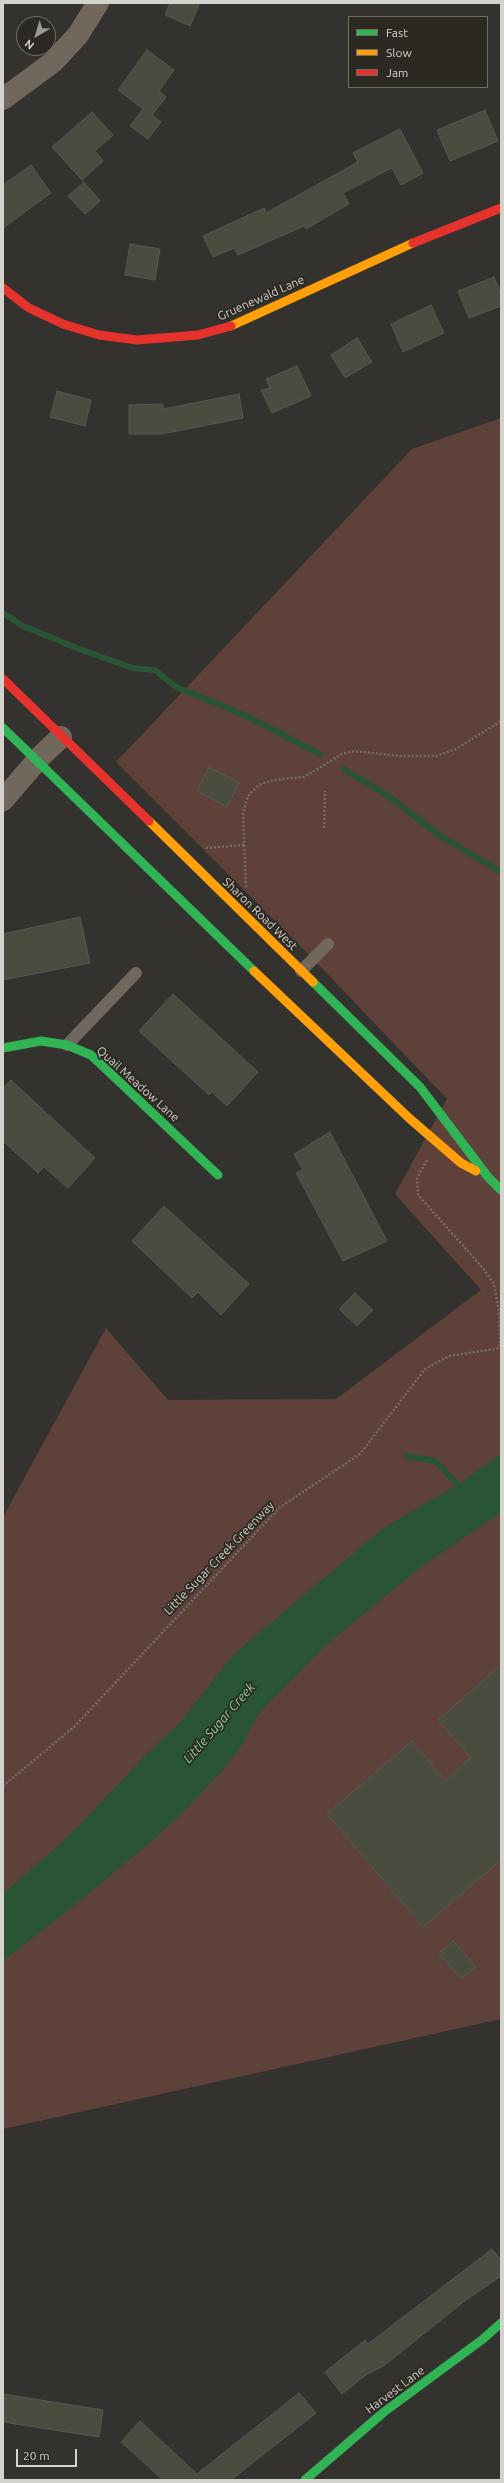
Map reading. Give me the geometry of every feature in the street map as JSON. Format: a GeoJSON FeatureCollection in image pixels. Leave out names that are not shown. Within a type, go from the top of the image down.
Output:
{"type":"FeatureCollection","features":[{"type":"Feature","properties":{"kind":"main road","name":"Gruenewald Lane"},"geometry":{"type":"LineString","coordinates":[[3,288],[29,308],[63,324],[99,335],[137,340],[198,335],[228,327],[436,233],[501,208]]}},
{"type":"Feature","properties":{"kind":"main road","name":"Sharon Road West"},"geometry":{"type":"LineString","coordinates":[[3,679],[420,1087],[488,1177],[501,1190]]}},
{"type":"Feature","properties":{"kind":"main road","name":"Sharon Road West"},"geometry":{"type":"LineString","coordinates":[[3,728],[337,1052],[461,1163],[488,1177]]}},
{"type":"Feature","properties":{"kind":"main road","name":"Quail Meadow Lane"},"geometry":{"type":"LineString","coordinates":[[3,1048],[41,1042],[67,1045],[91,1055],[218,1175]]}},
{"type":"Feature","properties":{"kind":"main road","name":"Harvest Lane"},"geometry":{"type":"LineString","coordinates":[[306,2480],[384,2412],[483,2339],[501,2323]]}},
{"type":"Feature","properties":{"kind":"street"},"geometry":{"type":"LineString","coordinates":[[3,99],[53,62],[78,35],[98,3]]}},
{"type":"Feature","properties":{"kind":"street"},"geometry":{"type":"LineString","coordinates":[[3,800],[37,761],[61,737]]}},
{"type":"Feature","properties":{"kind":"lane"},"geometry":{"type":"LineString","coordinates":[[301,972],[328,944]]}},
{"type":"Feature","properties":{"kind":"lane"},"geometry":{"type":"LineString","coordinates":[[67,1045],[136,973]]}},
{"type":"Feature","properties":{"kind":"path"},"geometry":{"type":"LineString","coordinates":[[247,894],[244,845],[245,803],[248,796],[259,785],[273,780],[304,777],[342,754],[354,751],[400,756],[436,756],[456,749],[501,721]]}},
{"type":"Feature","properties":{"kind":"path"},"geometry":{"type":"LineString","coordinates":[[324,828],[325,791]]}},
{"type":"Feature","properties":{"kind":"path"},"geometry":{"type":"LineString","coordinates":[[199,848],[244,845]]}},
{"type":"Feature","properties":{"kind":"path"},"geometry":{"type":"LineString","coordinates":[[427,1160],[416,1178],[415,1183],[418,1195],[494,1284],[499,1311],[500,1348]]}},
{"type":"Feature","properties":{"kind":"path","name":"Little Sugar Creek Greenway"},"geometry":{"type":"LineString","coordinates":[[3,1786],[74,1727],[273,1513],[294,1496],[345,1466],[360,1454],[425,1369],[449,1356],[500,1348]]}},
{"type":"Feature","properties":{"kind":"shaded area"},"geometry":{"type":"Polygon","coordinates":[[[501,418],[501,2019],[3,2129],[3,1517],[106,1328],[168,1400],[336,1399],[481,1290],[395,1194],[447,1099],[313,959],[116,762],[412,449],[501,418]]]}},
{"type":"Feature","properties":{"kind":"water","name":"Little Sugar Creek"},"geometry":{"type":"Polygon","coordinates":[[[501,1454],[501,1513],[422,1566],[325,1646],[256,1718],[242,1745],[222,1771],[182,1813],[151,1842],[76,1904],[3,1961],[3,1894],[71,1834],[142,1759],[181,1721],[235,1653],[385,1527],[457,1485],[501,1454]]]}},
{"type":"Feature","properties":{"kind":"building"},"geometry":{"type":"Polygon","coordinates":[[[170,3],[200,3],[190,26],[165,15],[170,3]]]}},
{"type":"Feature","properties":{"kind":"building"},"geometry":{"type":"Polygon","coordinates":[[[147,50],[174,70],[159,91],[166,97],[152,115],[161,122],[148,139],[130,126],[143,109],[118,90],[147,50]]]}},
{"type":"Feature","properties":{"kind":"building"},"geometry":{"type":"Polygon","coordinates":[[[485,110],[498,141],[450,161],[437,130],[485,110]]]}},
{"type":"Feature","properties":{"kind":"building"},"geometry":{"type":"Polygon","coordinates":[[[92,112],[113,135],[95,151],[103,161],[82,180],[52,147],[92,112]]]}},
{"type":"Feature","properties":{"kind":"building"},"geometry":{"type":"Polygon","coordinates":[[[400,129],[423,173],[401,185],[392,168],[343,193],[349,204],[306,229],[304,226],[238,255],[234,248],[213,257],[203,236],[264,208],[266,213],[358,162],[353,153],[400,129]]]}},
{"type":"Feature","properties":{"kind":"building"},"geometry":{"type":"Polygon","coordinates":[[[31,165],[51,193],[3,228],[3,185],[31,165]]]}},
{"type":"Feature","properties":{"kind":"building"},"geometry":{"type":"Polygon","coordinates":[[[84,182],[100,201],[85,214],[68,196],[84,182]]]}},
{"type":"Feature","properties":{"kind":"building"},"geometry":{"type":"Polygon","coordinates":[[[130,244],[160,249],[155,280],[125,275],[130,244]]]}},
{"type":"Feature","properties":{"kind":"building"},"geometry":{"type":"Polygon","coordinates":[[[494,277],[501,294],[501,306],[469,318],[458,291],[494,277]]]}},
{"type":"Feature","properties":{"kind":"building"},"geometry":{"type":"Polygon","coordinates":[[[431,305],[444,333],[403,352],[391,324],[431,305]]]}},
{"type":"Feature","properties":{"kind":"building"},"geometry":{"type":"Polygon","coordinates":[[[357,338],[372,362],[345,378],[331,355],[357,338]]]}},
{"type":"Feature","properties":{"kind":"building"},"geometry":{"type":"Polygon","coordinates":[[[297,366],[311,396],[272,413],[261,390],[270,388],[266,379],[297,366]]]}},
{"type":"Feature","properties":{"kind":"building"},"geometry":{"type":"Polygon","coordinates":[[[57,391],[91,400],[85,426],[50,417],[57,391]]]}},
{"type":"Feature","properties":{"kind":"building"},"geometry":{"type":"Polygon","coordinates":[[[239,394],[243,418],[162,434],[129,434],[129,405],[163,404],[163,409],[239,394]]]}},
{"type":"Feature","properties":{"kind":"building"},"geometry":{"type":"Polygon","coordinates":[[[209,767],[239,783],[227,807],[197,791],[209,767]]]}},
{"type":"Feature","properties":{"kind":"building"},"geometry":{"type":"Polygon","coordinates":[[[80,917],[90,963],[3,980],[3,934],[80,917]]]}},
{"type":"Feature","properties":{"kind":"building"},"geometry":{"type":"Polygon","coordinates":[[[173,994],[258,1072],[227,1106],[212,1092],[209,1095],[139,1031],[173,994]]]}},
{"type":"Feature","properties":{"kind":"building"},"geometry":{"type":"Polygon","coordinates":[[[11,1080],[95,1158],[68,1188],[44,1167],[38,1173],[3,1141],[3,1088],[11,1080]]]}},
{"type":"Feature","properties":{"kind":"building"},"geometry":{"type":"Polygon","coordinates":[[[330,1132],[387,1241],[343,1261],[296,1173],[303,1170],[294,1154],[330,1132]]]}},
{"type":"Feature","properties":{"kind":"building"},"geometry":{"type":"Polygon","coordinates":[[[164,1206],[249,1284],[221,1315],[198,1292],[192,1298],[132,1241],[164,1206]]]}},
{"type":"Feature","properties":{"kind":"building"},"geometry":{"type":"Polygon","coordinates":[[[355,1293],[373,1310],[357,1326],[339,1309],[355,1293]]]}},
{"type":"Feature","properties":{"kind":"building"},"geometry":{"type":"Polygon","coordinates":[[[501,1665],[501,1860],[423,1927],[327,1814],[412,1741],[445,1780],[471,1758],[438,1720],[501,1665]]]}},
{"type":"Feature","properties":{"kind":"building"},"geometry":{"type":"Polygon","coordinates":[[[453,1941],[476,1967],[461,1979],[439,1953],[453,1941]]]}},
{"type":"Feature","properties":{"kind":"building"},"geometry":{"type":"Polygon","coordinates":[[[492,2249],[501,2260],[501,2276],[466,2300],[385,2365],[366,2375],[342,2394],[325,2372],[365,2340],[368,2344],[492,2249]]]}},
{"type":"Feature","properties":{"kind":"building"},"geometry":{"type":"Polygon","coordinates":[[[299,2393],[316,2413],[231,2480],[163,2480],[121,2442],[140,2421],[197,2474],[299,2393]]]}},
{"type":"Feature","properties":{"kind":"building"},"geometry":{"type":"Polygon","coordinates":[[[3,2394],[103,2410],[99,2437],[3,2422],[3,2394]]]}},
{"type":"Feature","properties":{"kind":"waterway"},"geometry":{"type":"LineString","coordinates":[[3,613],[23,626],[82,650],[132,668],[155,670],[176,687],[242,714],[320,754]]}},
{"type":"Feature","properties":{"kind":"waterway"},"geometry":{"type":"LineString","coordinates":[[344,769],[391,798],[439,835],[501,872]]}},
{"type":"Feature","properties":{"kind":"waterway"},"geometry":{"type":"LineString","coordinates":[[407,1456],[435,1461],[463,1490]]}},
{"type":"Feature","properties":{"kind":"traffic: fast"},"geometry":{"type":"LineString","coordinates":[[3,728],[254,971]]}},
{"type":"Feature","properties":{"kind":"traffic: fast"},"geometry":{"type":"LineString","coordinates":[[313,982],[420,1087],[488,1177],[501,1190]]}},
{"type":"Feature","properties":{"kind":"traffic: fast"},"geometry":{"type":"LineString","coordinates":[[3,1048],[41,1041],[67,1045],[91,1055],[218,1175]]}},
{"type":"Feature","properties":{"kind":"traffic: fast"},"geometry":{"type":"LineString","coordinates":[[305,2480],[384,2412],[483,2339],[501,2323]]}},
{"type":"Feature","properties":{"kind":"traffic: slow"},"geometry":{"type":"LineString","coordinates":[[231,326],[413,243]]}},
{"type":"Feature","properties":{"kind":"traffic: slow"},"geometry":{"type":"LineString","coordinates":[[149,821],[313,982]]}},
{"type":"Feature","properties":{"kind":"traffic: slow"},"geometry":{"type":"LineString","coordinates":[[254,971],[409,1118],[461,1163],[476,1171]]}},
{"type":"Feature","properties":{"kind":"traffic: jam"},"geometry":{"type":"LineString","coordinates":[[413,243],[501,208]]}},
{"type":"Feature","properties":{"kind":"traffic: jam"},"geometry":{"type":"LineString","coordinates":[[3,288],[29,308],[63,324],[99,335],[137,340],[198,335],[231,326]]}},
{"type":"Feature","properties":{"kind":"traffic: jam"},"geometry":{"type":"LineString","coordinates":[[3,679],[149,821]]}}]}
